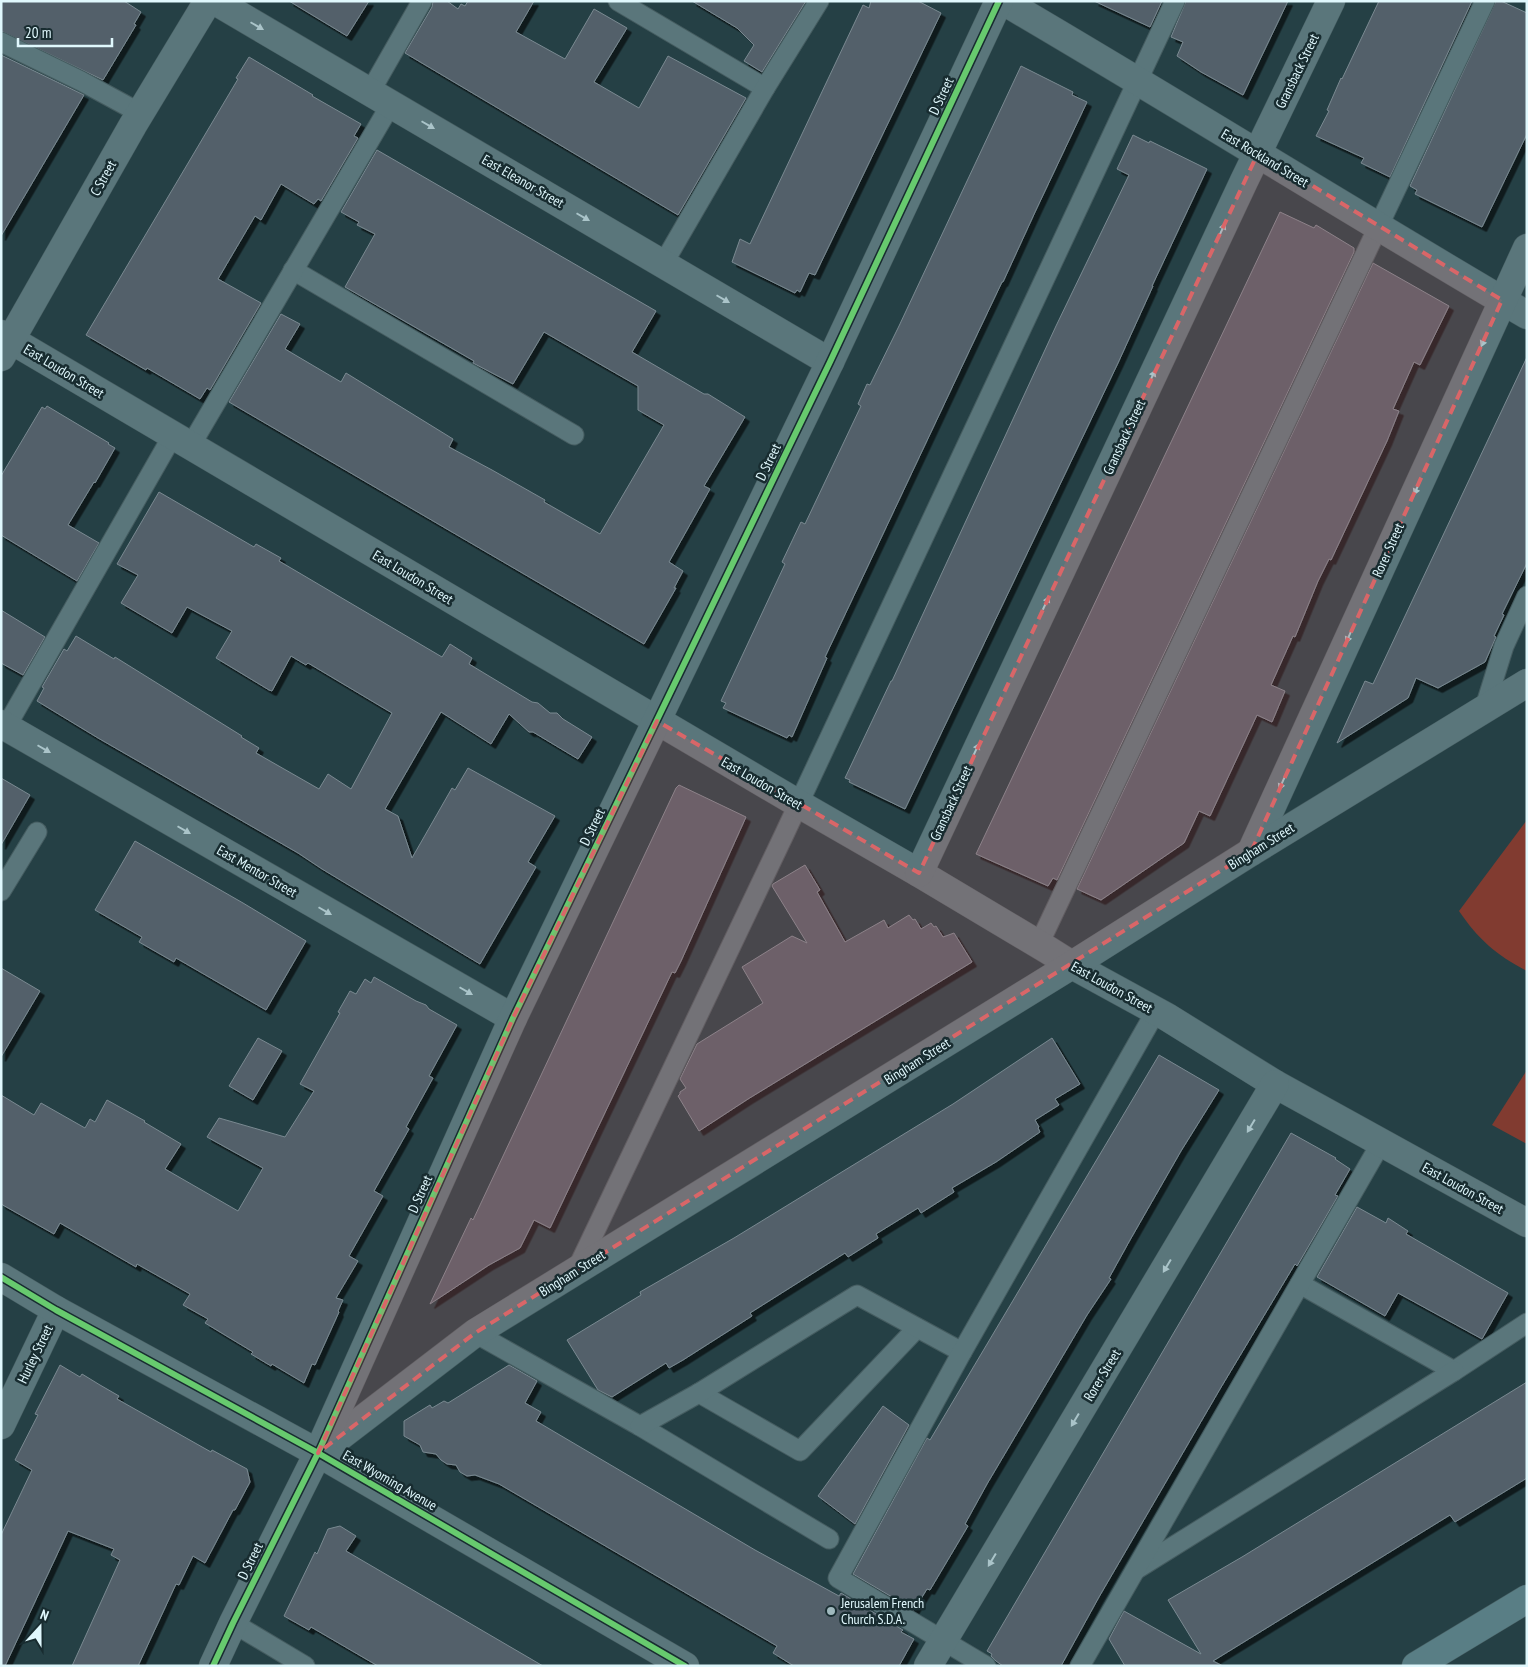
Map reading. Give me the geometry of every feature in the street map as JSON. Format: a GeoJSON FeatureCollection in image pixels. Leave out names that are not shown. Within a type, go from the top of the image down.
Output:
{"type":"FeatureCollection","features":[{"type":"Feature","properties":{"kind":"main road"},"geometry":{"type":"LineString","coordinates":[[1416,1666],[1527,1600]]}},
{"type":"Feature","properties":{"kind":"street","name":"C Street"},"geometry":{"type":"LineString","coordinates":[[5,344],[208,1]]}},
{"type":"Feature","properties":{"kind":"street","name":"East Eleanor Street"},"geometry":{"type":"LineString","coordinates":[[215,1],[830,362]]}},
{"type":"Feature","properties":{"kind":"street","name":"D Street"},"geometry":{"type":"LineString","coordinates":[[214,1666],[233,1623],[318,1453],[513,1018],[830,362],[999,1]]}},
{"type":"Feature","properties":{"kind":"street","name":"East Rockland Street"},"geometry":{"type":"LineString","coordinates":[[1003,1],[1527,314]]}},
{"type":"Feature","properties":{"kind":"street","name":"Gransback Street"},"geometry":{"type":"LineString","coordinates":[[919,873],[1331,1]]}},
{"type":"Feature","properties":{"kind":"street","name":"Rorer Street"},"geometry":{"type":"LineString","coordinates":[[1251,852],[1527,248]]}},
{"type":"Feature","properties":{"kind":"street","name":"East Loudon Street"},"geometry":{"type":"LineString","coordinates":[[5,344],[182,440],[657,721],[919,873],[1072,965],[1156,1011],[1276,1084],[1527,1224]]}},
{"type":"Feature","properties":{"kind":"street","name":"Bingham Street"},"geometry":{"type":"LineString","coordinates":[[318,1453],[475,1333],[1527,683]]}},
{"type":"Feature","properties":{"kind":"street","name":"East Mentor Street"},"geometry":{"type":"LineString","coordinates":[[4,726],[513,1018]]}},
{"type":"Feature","properties":{"kind":"street","name":"Rorer Street"},"geometry":{"type":"LineString","coordinates":[[928,1666],[1276,1084]]}},
{"type":"Feature","properties":{"kind":"street","name":"East Wyoming Avenue"},"geometry":{"type":"LineString","coordinates":[[1,1277],[56,1310],[318,1453],[685,1666]]}},
{"type":"Feature","properties":{"kind":"street","name":"Hurley Street"},"geometry":{"type":"LineString","coordinates":[[1,1425],[56,1310]]}},
{"type":"Feature","properties":{"kind":"lane"},"geometry":{"type":"LineString","coordinates":[[4,726],[182,440],[294,270],[380,98],[422,1]]}},
{"type":"Feature","properties":{"kind":"lane"},"geometry":{"type":"LineString","coordinates":[[618,1],[765,88]]}},
{"type":"Feature","properties":{"kind":"lane"},"geometry":{"type":"LineString","coordinates":[[663,264],[765,88],[819,1]]}},
{"type":"Feature","properties":{"kind":"lane"},"geometry":{"type":"LineString","coordinates":[[575,1271],[799,804],[1175,1]]}},
{"type":"Feature","properties":{"kind":"lane"},"geometry":{"type":"LineString","coordinates":[[1038,944],[1485,1]]}},
{"type":"Feature","properties":{"kind":"lane"},"geometry":{"type":"LineString","coordinates":[[1,42],[81,81],[140,114]]}},
{"type":"Feature","properties":{"kind":"lane"},"geometry":{"type":"LineString","coordinates":[[294,270],[574,435]]}},
{"type":"Feature","properties":{"kind":"lane"},"geometry":{"type":"LineString","coordinates":[[1484,710],[1504,646],[1527,596]]}},
{"type":"Feature","properties":{"kind":"lane"},"geometry":{"type":"LineString","coordinates":[[1,891],[37,832]]}},
{"type":"Feature","properties":{"kind":"lane"},"geometry":{"type":"LineString","coordinates":[[986,1666],[838,1578],[962,1352],[1156,1011]]}},
{"type":"Feature","properties":{"kind":"lane"},"geometry":{"type":"LineString","coordinates":[[1080,1666],[1381,1143]]}},
{"type":"Feature","properties":{"kind":"lane"},"geometry":{"type":"LineString","coordinates":[[1300,1284],[1454,1371]]}},
{"type":"Feature","properties":{"kind":"lane"},"geometry":{"type":"LineString","coordinates":[[640,1426],[857,1295],[962,1352]]}},
{"type":"Feature","properties":{"kind":"lane"},"geometry":{"type":"LineString","coordinates":[[1136,1570],[1454,1371],[1527,1323]]}},
{"type":"Feature","properties":{"kind":"lane"},"geometry":{"type":"LineString","coordinates":[[698,1392],[800,1451],[917,1328]]}},
{"type":"Feature","properties":{"kind":"lane"},"geometry":{"type":"LineString","coordinates":[[475,1333],[640,1426],[829,1539]]}},
{"type":"Feature","properties":{"kind":"lane"},"geometry":{"type":"LineString","coordinates":[[233,1623],[305,1666]]}},
{"type":"Feature","properties":{"kind":"highlighted area"},"geometry":{"type":"Polygon","coordinates":[[[1258,153],[1502,300],[1251,852],[475,1333],[318,1453],[513,1018],[657,721],[919,873],[1258,153]]]}},
{"type":"Feature","properties":{"kind":"shaded area"},"geometry":{"type":"Polygon","coordinates":[[[1527,820],[1527,971],[1506,959],[1489,946],[1473,930],[1459,911],[1527,820]]]}},
{"type":"Feature","properties":{"kind":"shaded area"},"geometry":{"type":"Polygon","coordinates":[[[1527,1070],[1527,1144],[1492,1125],[1527,1070]]]}},
{"type":"Feature","properties":{"kind":"building"},"geometry":{"type":"Polygon","coordinates":[[[1,1],[124,1],[141,12],[134,24],[136,25],[103,80],[1,31],[1,1]]]}},
{"type":"Feature","properties":{"kind":"building"},"geometry":{"type":"Polygon","coordinates":[[[289,1],[369,1],[347,36],[289,1]]]}},
{"type":"Feature","properties":{"kind":"building"},"geometry":{"type":"Polygon","coordinates":[[[433,1],[447,1],[458,9],[461,4],[465,6],[468,1],[534,1],[516,32],[565,59],[594,9],[627,28],[594,82],[639,108],[668,56],[746,98],[678,215],[405,53],[432,7],[433,1]]]}},
{"type":"Feature","properties":{"kind":"building"},"geometry":{"type":"Polygon","coordinates":[[[692,1],[806,1],[762,72],[744,61],[754,45],[737,28],[692,1]]]}},
{"type":"Feature","properties":{"kind":"building"},"geometry":{"type":"Polygon","coordinates":[[[871,1],[918,1],[941,13],[815,275],[809,273],[800,292],[797,290],[795,293],[732,262],[740,239],[750,244],[863,5],[869,8],[871,1]]]}},
{"type":"Feature","properties":{"kind":"building"},"geometry":{"type":"Polygon","coordinates":[[[1094,1],[1162,1],[1150,27],[1094,1]]]}},
{"type":"Feature","properties":{"kind":"building"},"geometry":{"type":"Polygon","coordinates":[[[1186,1],[1288,1],[1243,95],[1201,72],[1177,56],[1183,42],[1171,37],[1186,1]]]}},
{"type":"Feature","properties":{"kind":"building"},"geometry":{"type":"Polygon","coordinates":[[[1379,1],[1472,1],[1390,177],[1361,163],[1364,158],[1316,136],[1329,111],[1327,110],[1341,78],[1379,1]]]}},
{"type":"Feature","properties":{"kind":"building"},"geometry":{"type":"Polygon","coordinates":[[[1496,1],[1501,1],[1527,13],[1527,134],[1482,227],[1415,194],[1417,190],[1410,186],[1496,1]]]}},
{"type":"Feature","properties":{"kind":"building"},"geometry":{"type":"Polygon","coordinates":[[[1,55],[84,95],[1,236],[1,55]]]}},
{"type":"Feature","properties":{"kind":"building"},"geometry":{"type":"Polygon","coordinates":[[[249,57],[361,124],[354,136],[358,138],[321,201],[318,199],[314,204],[281,184],[261,220],[255,216],[218,279],[261,303],[210,390],[207,388],[200,399],[86,335],[238,79],[236,78],[249,57]]]}},
{"type":"Feature","properties":{"kind":"building"},"geometry":{"type":"Polygon","coordinates":[[[1021,66],[1073,92],[1072,95],[1087,102],[825,657],[827,658],[792,737],[789,735],[787,738],[723,708],[726,703],[721,701],[785,564],[782,562],[801,522],[805,524],[861,406],[858,404],[867,384],[870,385],[899,326],[1021,66]]]}},
{"type":"Feature","properties":{"kind":"building"},"geometry":{"type":"Polygon","coordinates":[[[1133,135],[1149,143],[1150,141],[1207,169],[1118,363],[905,809],[849,782],[850,780],[845,778],[892,681],[1056,326],[1129,175],[1117,169],[1133,135]]]}},
{"type":"Feature","properties":{"kind":"building"},"geometry":{"type":"Polygon","coordinates":[[[377,150],[656,311],[632,352],[745,417],[704,486],[710,489],[669,562],[683,571],[674,588],[676,588],[644,644],[229,402],[281,314],[300,324],[285,349],[341,382],[346,373],[453,439],[449,447],[545,500],[544,502],[600,534],[633,478],[664,425],[638,410],[638,386],[544,332],[513,384],[473,363],[474,361],[345,287],[375,234],[357,225],[359,222],[341,212],[377,150]]]}},
{"type":"Feature","properties":{"kind":"building"},"geometry":{"type":"Polygon","coordinates":[[[1280,212],[1314,228],[1316,225],[1354,248],[1354,252],[1057,880],[1053,878],[1048,886],[976,854],[1280,212]]]}},
{"type":"Feature","properties":{"kind":"building"},"geometry":{"type":"Polygon","coordinates":[[[1373,263],[1449,306],[1420,365],[1414,362],[1393,409],[1399,411],[1387,441],[1331,560],[1329,559],[1318,581],[1295,637],[1293,636],[1271,685],[1285,691],[1272,722],[1257,715],[1210,816],[1199,811],[1184,843],[1101,900],[1077,889],[1373,263]]]}},
{"type":"Feature","properties":{"kind":"building"},"geometry":{"type":"Polygon","coordinates":[[[1527,357],[1527,563],[1502,614],[1504,615],[1485,662],[1438,688],[1416,678],[1408,698],[1337,743],[1365,681],[1373,684],[1527,357]]]}},
{"type":"Feature","properties":{"kind":"building"},"geometry":{"type":"Polygon","coordinates":[[[47,406],[115,448],[68,525],[99,543],[77,581],[1,535],[1,476],[42,407],[45,409],[47,406]]]}},
{"type":"Feature","properties":{"kind":"building"},"geometry":{"type":"Polygon","coordinates":[[[159,492],[254,547],[256,544],[281,558],[279,561],[442,657],[450,644],[472,658],[469,664],[532,702],[538,703],[550,713],[557,713],[563,719],[592,737],[578,759],[533,732],[529,732],[509,714],[491,744],[441,712],[385,809],[398,816],[412,858],[452,788],[455,790],[468,768],[555,816],[528,862],[536,867],[480,964],[298,853],[37,701],[44,688],[42,687],[64,649],[67,651],[76,636],[114,659],[115,657],[242,736],[259,748],[256,753],[319,789],[328,774],[351,789],[392,713],[308,663],[306,665],[291,656],[272,691],[269,690],[216,658],[232,631],[187,607],[172,633],[121,603],[138,575],[117,564],[159,492]]]}},
{"type":"Feature","properties":{"kind":"building"},"geometry":{"type":"Polygon","coordinates":[[[1,610],[45,637],[23,675],[1,663],[1,610]]]}},
{"type":"Feature","properties":{"kind":"building"},"geometry":{"type":"Polygon","coordinates":[[[1,778],[30,795],[1,845],[1,778]]]}},
{"type":"Feature","properties":{"kind":"building"},"geometry":{"type":"Polygon","coordinates":[[[679,785],[746,817],[681,961],[675,973],[672,972],[550,1228],[534,1220],[520,1248],[489,1265],[430,1304],[471,1218],[473,1220],[679,785]]]}},
{"type":"Feature","properties":{"kind":"building"},"geometry":{"type":"Polygon","coordinates":[[[135,841],[306,941],[266,1010],[176,958],[174,962],[139,942],[142,937],[95,910],[135,841]]]}},
{"type":"Feature","properties":{"kind":"building"},"geometry":{"type":"Polygon","coordinates":[[[805,865],[820,890],[817,892],[845,942],[884,920],[888,928],[909,915],[913,920],[915,919],[921,929],[931,923],[934,927],[936,926],[943,937],[954,933],[972,962],[699,1131],[678,1096],[686,1088],[680,1079],[697,1044],[763,1003],[742,967],[792,936],[807,943],[772,886],[805,865]]]}},
{"type":"Feature","properties":{"kind":"building"},"geometry":{"type":"Polygon","coordinates":[[[1,968],[40,991],[1,1057],[1,968]]]}},
{"type":"Feature","properties":{"kind":"building"},"geometry":{"type":"Polygon","coordinates":[[[374,977],[426,1005],[429,1009],[457,1025],[429,1076],[433,1078],[406,1127],[409,1129],[374,1191],[383,1196],[349,1256],[358,1261],[336,1298],[343,1300],[339,1312],[315,1365],[312,1364],[304,1383],[251,1354],[253,1352],[205,1323],[208,1319],[183,1305],[190,1294],[137,1264],[136,1267],[60,1223],[54,1234],[1,1204],[1,1095],[34,1115],[41,1103],[85,1128],[90,1119],[95,1122],[107,1100],[181,1144],[165,1169],[238,1211],[263,1168],[207,1137],[219,1118],[285,1137],[314,1091],[300,1084],[340,1013],[338,1012],[350,991],[356,994],[365,979],[371,983],[374,977]]]}},
{"type":"Feature","properties":{"kind":"building"},"geometry":{"type":"Polygon","coordinates":[[[258,1038],[282,1051],[253,1100],[229,1086],[258,1038]]]}},
{"type":"Feature","properties":{"kind":"building"},"geometry":{"type":"Polygon","coordinates":[[[1052,1038],[1080,1084],[1055,1099],[1059,1105],[1035,1120],[1040,1132],[996,1162],[952,1188],[954,1192],[921,1213],[918,1208],[876,1234],[878,1238],[848,1257],[845,1253],[750,1313],[752,1316],[683,1360],[669,1368],[666,1363],[612,1397],[598,1390],[567,1340],[641,1295],[640,1292],[734,1238],[953,1104],[1052,1038]]]}},
{"type":"Feature","properties":{"kind":"building"},"geometry":{"type":"Polygon","coordinates":[[[1159,1055],[1219,1090],[1181,1151],[1130,1240],[1109,1278],[1111,1279],[1087,1315],[987,1484],[965,1524],[968,1526],[930,1590],[927,1589],[914,1610],[853,1574],[927,1438],[930,1440],[1159,1055]]]}},
{"type":"Feature","properties":{"kind":"building"},"geometry":{"type":"Polygon","coordinates":[[[1291,1133],[1336,1158],[1350,1169],[1335,1195],[1338,1196],[1297,1266],[1295,1264],[1220,1389],[1061,1666],[1003,1666],[987,1651],[1291,1133]]]}},
{"type":"Feature","properties":{"kind":"building"},"geometry":{"type":"Polygon","coordinates":[[[1357,1207],[1386,1223],[1388,1218],[1408,1231],[1406,1234],[1508,1293],[1482,1339],[1398,1293],[1385,1316],[1317,1277],[1357,1207]]]}},
{"type":"Feature","properties":{"kind":"building"},"geometry":{"type":"Polygon","coordinates":[[[60,1365],[80,1377],[82,1374],[119,1396],[117,1399],[211,1452],[212,1450],[247,1469],[250,1482],[235,1510],[233,1510],[205,1563],[193,1556],[179,1585],[176,1584],[138,1666],[72,1666],[120,1560],[111,1555],[114,1549],[68,1531],[5,1666],[1,1666],[1,1535],[32,1470],[15,1460],[38,1415],[35,1414],[60,1365]]]}},
{"type":"Feature","properties":{"kind":"building"},"geometry":{"type":"Polygon","coordinates":[[[509,1365],[537,1381],[525,1403],[541,1412],[536,1421],[755,1550],[839,1596],[841,1593],[903,1630],[901,1632],[914,1639],[899,1666],[794,1666],[773,1653],[777,1646],[499,1484],[475,1475],[467,1476],[460,1472],[456,1465],[447,1464],[436,1454],[423,1452],[420,1445],[404,1436],[404,1421],[430,1405],[432,1408],[444,1401],[448,1403],[509,1365]]]}},
{"type":"Feature","properties":{"kind":"building"},"geometry":{"type":"Polygon","coordinates":[[[1527,1382],[1527,1478],[1455,1522],[1450,1515],[1213,1661],[1223,1666],[1125,1666],[1109,1639],[1124,1611],[1201,1654],[1168,1600],[1242,1557],[1527,1382]]]}},
{"type":"Feature","properties":{"kind":"building"},"geometry":{"type":"Polygon","coordinates":[[[883,1406],[909,1425],[855,1524],[818,1496],[883,1406]]]}},
{"type":"Feature","properties":{"kind":"building"},"geometry":{"type":"Polygon","coordinates":[[[340,1526],[356,1536],[346,1551],[543,1666],[378,1666],[311,1627],[309,1630],[284,1616],[328,1529],[340,1526]]]}},
{"type":"Feature","properties":{"kind":"cycle path"},"geometry":{"type":"LineString","coordinates":[[213,1666],[318,1453],[513,1018],[830,362],[999,1]]}},
{"type":"Feature","properties":{"kind":"cycle path"},"geometry":{"type":"LineString","coordinates":[[1,1277],[56,1310],[318,1453],[685,1666]]}},
{"type":"Feature","properties":{"kind":"place","name":"Jerusalem French Church S.D.A."},"geometry":{"type":"Point","coordinates":[831,1611]}}]}
